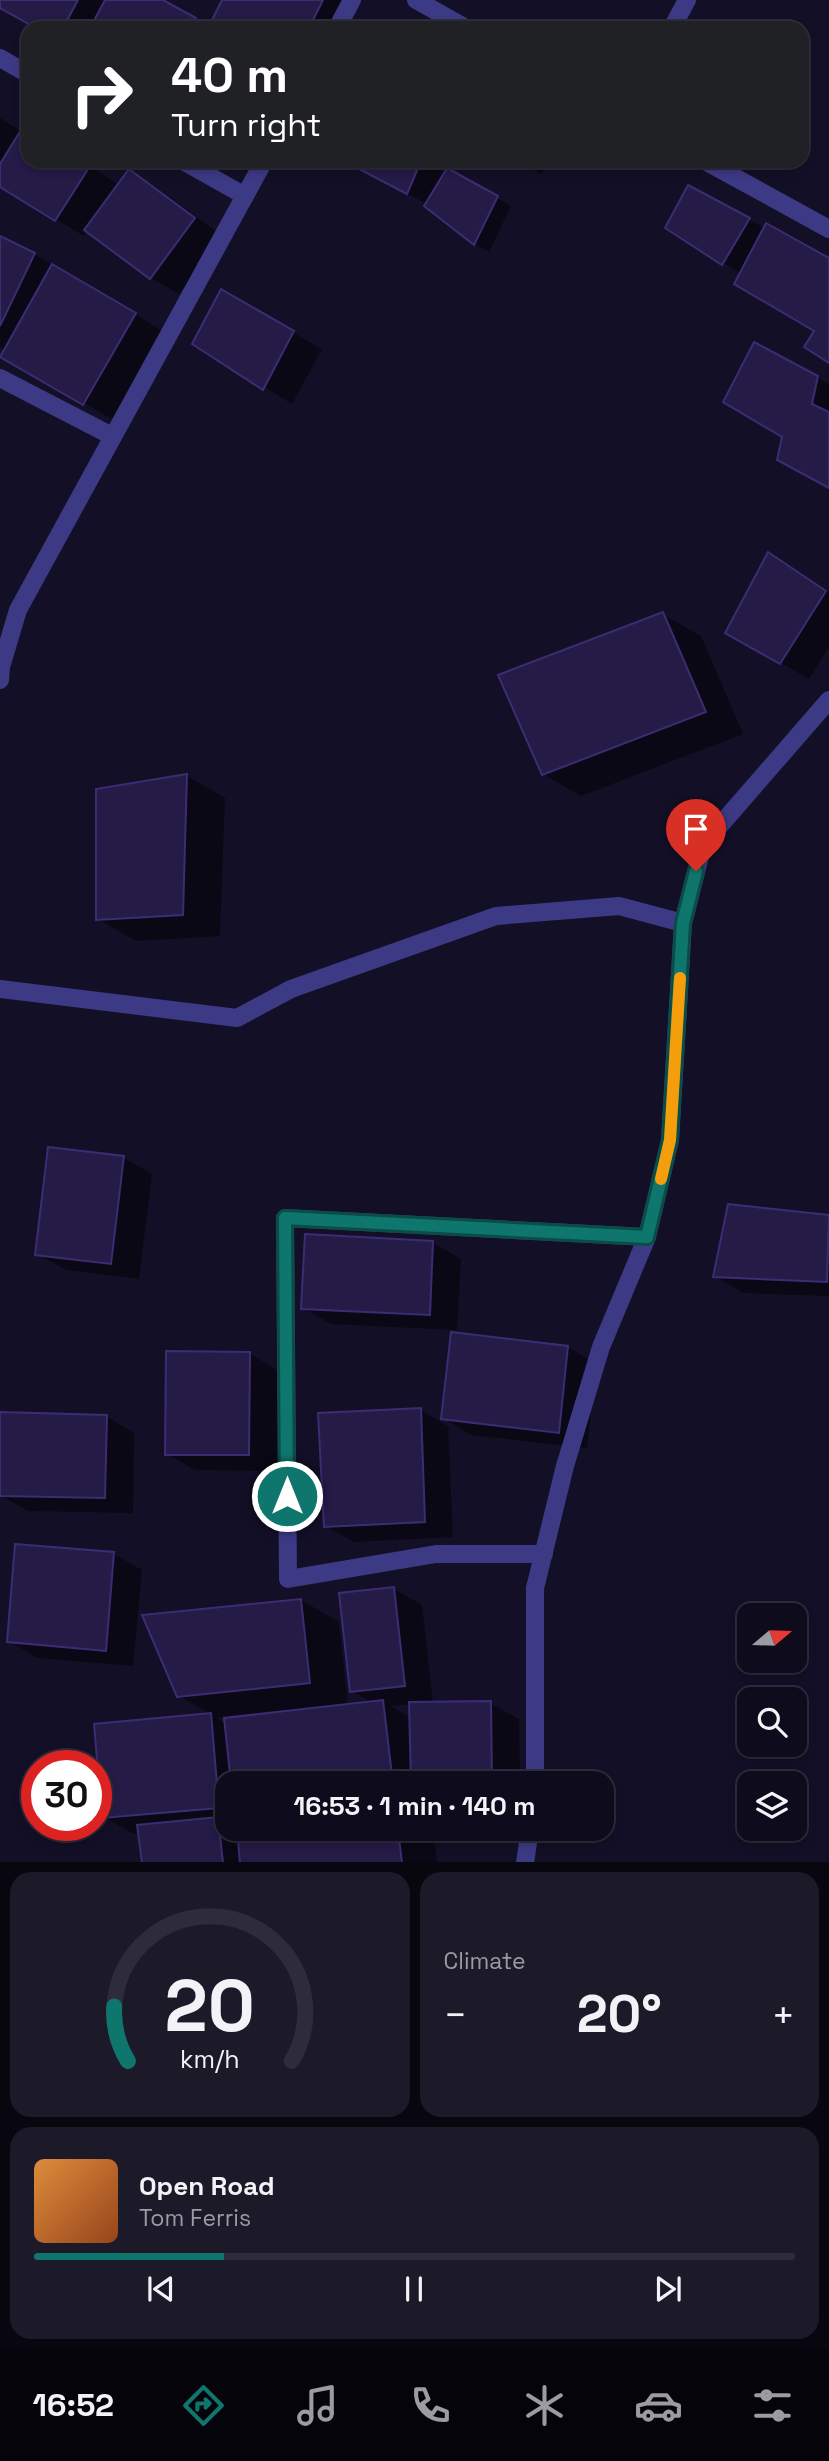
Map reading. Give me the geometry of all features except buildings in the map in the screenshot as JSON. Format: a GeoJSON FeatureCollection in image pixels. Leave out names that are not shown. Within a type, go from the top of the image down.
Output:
{"type":"FeatureCollection","features":[{"type":"Feature","properties":{"kind":"street"},"geometry":{"type":"LineString","coordinates":[[341,21],[352,0]]}},
{"type":"Feature","properties":{"kind":"street"},"geometry":{"type":"LineString","coordinates":[[416,0],[454,21]]}},
{"type":"Feature","properties":{"kind":"street"},"geometry":{"type":"LineString","coordinates":[[676,21],[687,0]]}},
{"type":"Feature","properties":{"kind":"street"},"geometry":{"type":"LineString","coordinates":[[0,58],[21,70]]}},
{"type":"Feature","properties":{"kind":"street"},"geometry":{"type":"LineString","coordinates":[[195,168],[245,196]]}},
{"type":"Feature","properties":{"kind":"street"},"geometry":{"type":"LineString","coordinates":[[0,671],[18,610],[260,168]]}},
{"type":"Feature","properties":{"kind":"street"},"geometry":{"type":"LineString","coordinates":[[718,168],[829,229]]}},
{"type":"Feature","properties":{"kind":"street"},"geometry":{"type":"LineString","coordinates":[[0,378],[112,436]]}},
{"type":"Feature","properties":{"kind":"street"},"geometry":{"type":"LineString","coordinates":[[535,1771],[536,1588],[565,1466],[601,1347],[647,1237],[670,1140],[683,923],[703,845],[829,700]]}},
{"type":"Feature","properties":{"kind":"street"},"geometry":{"type":"LineString","coordinates":[[0,989],[237,1018],[291,989],[496,916],[619,906],[683,923]]}},
{"type":"Feature","properties":{"kind":"street"},"geometry":{"type":"LineString","coordinates":[[544,1554],[436,1553],[288,1579],[285,1218],[647,1237]]}},
{"type":"Feature","properties":{"kind":"street"},"geometry":{"type":"LineString","coordinates":[[525,1862],[528,1841]]}},
{"type":"Feature","properties":{"kind":"slow traffic"},"geometry":{"type":"LineString","coordinates":[[661,1179],[670,1140],[680,978]]}},
{"type":"Feature","properties":{"kind":"route"},"geometry":{"type":"LineString","coordinates":[[287,1496],[285,1218],[647,1237],[670,1140],[683,923],[696,871]]}}]}
